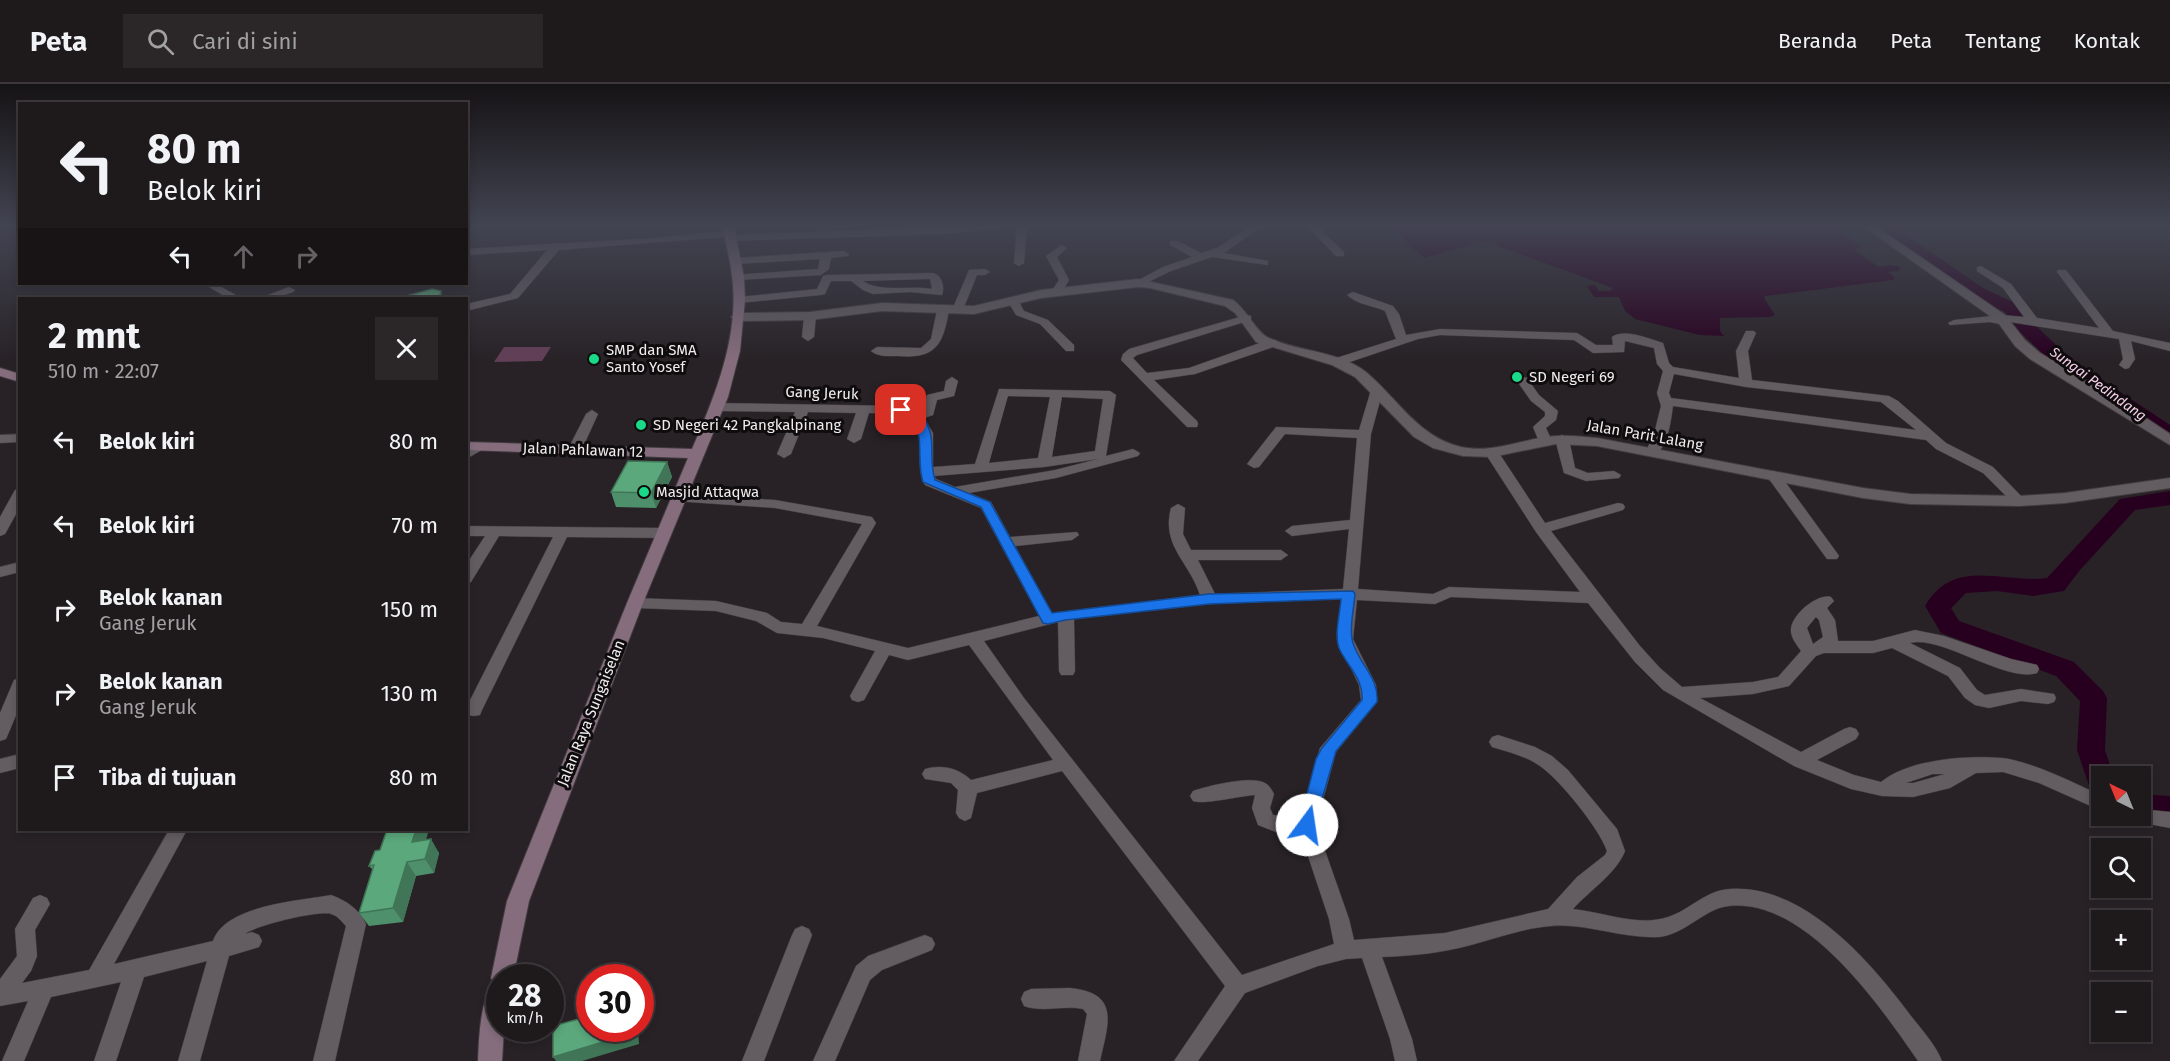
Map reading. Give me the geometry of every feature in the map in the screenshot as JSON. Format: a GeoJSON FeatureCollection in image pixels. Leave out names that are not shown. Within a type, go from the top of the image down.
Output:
{"type":"FeatureCollection","features":[{"type":"Feature","properties":{"kind":"main road","name":"Jalan Raya Sungaiselan"},"geometry":{"type":"LineString","coordinates":[[505,964],[518,901],[635,603],[717,407],[734,351],[739,300],[737,272]]}},
{"type":"Feature","properties":{"kind":"main road"},"geometry":{"type":"LineString","coordinates":[[0,372],[18,377]]}},
{"type":"Feature","properties":{"kind":"main road","name":"Jalan Pahlawan 12"},"geometry":{"type":"LineString","coordinates":[[473,446],[699,454]]}},
{"type":"Feature","properties":{"kind":"main road"},"geometry":{"type":"LineString","coordinates":[[490,1061],[491,1042]]}},
{"type":"Feature","properties":{"kind":"street"},"geometry":{"type":"LineString","coordinates":[[468,308],[514,296],[535,272]]}},
{"type":"Feature","properties":{"kind":"street"},"geometry":{"type":"LineString","coordinates":[[738,277],[813,272]]}},
{"type":"Feature","properties":{"kind":"street"},"geometry":{"type":"LineString","coordinates":[[877,351],[914,354],[929,349],[940,335],[950,310],[973,272],[985,272]]}},
{"type":"Feature","properties":{"kind":"street"},"geometry":{"type":"LineString","coordinates":[[1057,292],[1064,280],[1060,272]]}},
{"type":"Feature","properties":{"kind":"street"},"geometry":{"type":"LineString","coordinates":[[1137,283],[1161,272]]}},
{"type":"Feature","properties":{"kind":"street"},"geometry":{"type":"LineString","coordinates":[[1940,272],[2016,320]]}},
{"type":"Feature","properties":{"kind":"street"},"geometry":{"type":"LineString","coordinates":[[1985,272],[2007,286],[2020,343],[2035,356],[2105,397],[2170,441]]}},
{"type":"Feature","properties":{"kind":"street"},"geometry":{"type":"LineString","coordinates":[[2062,272],[2108,332]]}},
{"type":"Feature","properties":{"kind":"street"},"geometry":{"type":"LineString","coordinates":[[739,300],[821,292],[827,278],[853,277],[930,275],[937,281],[938,293],[912,289],[876,292],[863,289],[853,277]]}},
{"type":"Feature","properties":{"kind":"street","name":"Jalan Parit Lalang"},"geometry":{"type":"LineString","coordinates":[[737,317],[810,316],[882,307],[982,309],[1013,300],[1057,292],[1137,283],[1222,300],[1234,306],[1247,318],[1257,335],[1272,344],[1337,362],[1360,374],[1426,439],[1450,450],[1492,453],[1512,451],[1545,441],[1562,439],[1597,442],[1910,499],[2019,501],[2065,498],[2170,483]]}},
{"type":"Feature","properties":{"kind":"street"},"geometry":{"type":"LineString","coordinates":[[211,285],[233,297]]}},
{"type":"Feature","properties":{"kind":"street"},"geometry":{"type":"LineString","coordinates":[[270,297],[289,290]]}},
{"type":"Feature","properties":{"kind":"street"},"geometry":{"type":"LineString","coordinates":[[1353,295],[1389,307],[1396,315],[1402,340]]}},
{"type":"Feature","properties":{"kind":"street"},"geometry":{"type":"LineString","coordinates":[[1013,300],[1022,315],[1044,322],[1070,348]]}},
{"type":"Feature","properties":{"kind":"street"},"geometry":{"type":"LineString","coordinates":[[808,337],[810,316]]}},
{"type":"Feature","properties":{"kind":"street"},"geometry":{"type":"LineString","coordinates":[[1192,424],[1127,360],[1129,354],[1247,318]]}},
{"type":"Feature","properties":{"kind":"street"},"geometry":{"type":"LineString","coordinates":[[1954,323],[1990,319],[2016,320],[2108,332],[2170,347]]}},
{"type":"Feature","properties":{"kind":"street"},"geometry":{"type":"LineString","coordinates":[[1337,362],[1402,340],[1440,332],[1577,337],[1593,349],[1617,350],[1621,347],[1617,337],[1621,337],[1658,345],[1663,364],[1669,370],[1746,383],[1878,397],[1894,404],[1947,449],[1969,458],[1988,470],[2019,501]]}},
{"type":"Feature","properties":{"kind":"street"},"geometry":{"type":"LineString","coordinates":[[1746,383],[1742,351],[1750,333]]}},
{"type":"Feature","properties":{"kind":"street"},"geometry":{"type":"LineString","coordinates":[[2124,335],[2129,359],[2125,365]]}},
{"type":"Feature","properties":{"kind":"street"},"geometry":{"type":"LineString","coordinates":[[1145,377],[1191,371],[1272,344]]}},
{"type":"Feature","properties":{"kind":"street"},"geometry":{"type":"LineString","coordinates":[[1653,451],[1660,434],[1667,401],[1663,393],[1669,370]]}},
{"type":"Feature","properties":{"kind":"street"},"geometry":{"type":"LineString","coordinates":[[952,381],[950,393],[931,398],[928,412],[917,416],[926,434],[926,472],[930,482],[986,505],[993,514],[1005,542],[1029,580],[1048,619]]}},
{"type":"Feature","properties":{"kind":"street"},"geometry":{"type":"LineString","coordinates":[[1523,381],[1535,398],[1552,411],[1551,417],[1539,427],[1545,441]]}},
{"type":"Feature","properties":{"kind":"street"},"geometry":{"type":"LineString","coordinates":[[1346,950],[1340,919],[1307,825],[1329,748],[1369,702],[1370,692],[1366,679],[1347,647],[1345,639],[1364,434],[1377,390]]}},
{"type":"Feature","properties":{"kind":"street"},"geometry":{"type":"LineString","coordinates":[[926,472],[981,468],[1044,463],[1101,454],[1110,395],[1003,392],[981,468]]}},
{"type":"Feature","properties":{"kind":"street"},"geometry":{"type":"LineString","coordinates":[[1044,463],[1057,393]]}},
{"type":"Feature","properties":{"kind":"street"},"geometry":{"type":"LineString","coordinates":[[1667,401],[1929,436]]}},
{"type":"Feature","properties":{"kind":"street","name":"Gang Jeruk"},"geometry":{"type":"LineString","coordinates":[[717,407],[901,410],[917,416]]}},
{"type":"Feature","properties":{"kind":"street"},"geometry":{"type":"LineString","coordinates":[[784,454],[803,408]]}},
{"type":"Feature","properties":{"kind":"street"},"geometry":{"type":"LineString","coordinates":[[854,439],[863,411]]}},
{"type":"Feature","properties":{"kind":"street"},"geometry":{"type":"LineString","coordinates":[[575,449],[592,414]]}},
{"type":"Feature","properties":{"kind":"street"},"geometry":{"type":"LineString","coordinates":[[1254,464],[1281,430],[1364,434]]}},
{"type":"Feature","properties":{"kind":"street"},"geometry":{"type":"LineString","coordinates":[[0,440],[18,438]]}},
{"type":"Feature","properties":{"kind":"street"},"geometry":{"type":"LineString","coordinates":[[1562,439],[1569,470],[1586,477],[1614,475]]}},
{"type":"Feature","properties":{"kind":"street"},"geometry":{"type":"LineString","coordinates":[[953,491],[1035,478],[1133,453]]}},
{"type":"Feature","properties":{"kind":"street"},"geometry":{"type":"LineString","coordinates":[[1492,453],[1541,529],[1592,598],[1644,662],[1679,693],[1800,760],[1843,780],[1873,788],[1912,789],[1934,786],[1953,780],[1973,766],[2003,765],[2020,769],[2091,799]]}},
{"type":"Feature","properties":{"kind":"street"},"geometry":{"type":"LineString","coordinates":[[1773,475],[1832,556]]}},
{"type":"Feature","properties":{"kind":"street"},"geometry":{"type":"LineString","coordinates":[[0,531],[18,498]]}},
{"type":"Feature","properties":{"kind":"street"},"geometry":{"type":"LineString","coordinates":[[679,498],[776,504],[841,513],[869,522],[807,630]]}},
{"type":"Feature","properties":{"kind":"street"},"geometry":{"type":"LineString","coordinates":[[1541,529],[1618,507]]}},
{"type":"Feature","properties":{"kind":"street"},"geometry":{"type":"LineString","coordinates":[[1178,508],[1174,520],[1178,542],[1203,579],[1209,599]]}},
{"type":"Feature","properties":{"kind":"street"},"geometry":{"type":"LineString","coordinates":[[1292,531],[1357,524]]}},
{"type":"Feature","properties":{"kind":"street"},"geometry":{"type":"LineString","coordinates":[[468,531],[664,533]]}},
{"type":"Feature","properties":{"kind":"street"},"geometry":{"type":"LineString","coordinates":[[468,575],[495,531]]}},
{"type":"Feature","properties":{"kind":"street"},"geometry":{"type":"LineString","coordinates":[[474,710],[562,533]]}},
{"type":"Feature","properties":{"kind":"street"},"geometry":{"type":"LineString","coordinates":[[1005,542],[1072,535]]}},
{"type":"Feature","properties":{"kind":"street"},"geometry":{"type":"LineString","coordinates":[[1185,555],[1281,555]]}},
{"type":"Feature","properties":{"kind":"street"},"geometry":{"type":"LineString","coordinates":[[0,572],[18,568]]}},
{"type":"Feature","properties":{"kind":"street"},"geometry":{"type":"LineString","coordinates":[[635,603],[716,606],[761,617],[777,627],[823,632],[908,654],[1065,615],[1209,599],[1348,594],[1436,599],[1449,592],[1592,598]]}},
{"type":"Feature","properties":{"kind":"street"},"geometry":{"type":"LineString","coordinates":[[1679,693],[1753,688],[1783,682],[1816,649],[1831,639],[1823,604],[1806,614],[1798,627],[1799,638],[1816,649],[1873,647],[1915,636],[1933,639],[2009,665],[2031,669]]}},
{"type":"Feature","properties":{"kind":"street"},"geometry":{"type":"LineString","coordinates":[[1065,615],[1067,671]]}},
{"type":"Feature","properties":{"kind":"street"},"geometry":{"type":"LineString","coordinates":[[974,638],[1018,702],[1160,883],[1193,931],[1238,986]]}},
{"type":"Feature","properties":{"kind":"street"},"geometry":{"type":"LineString","coordinates":[[1895,642],[1954,672],[1971,694],[1982,701],[1989,702],[2021,695],[2048,698]]}},
{"type":"Feature","properties":{"kind":"street"},"geometry":{"type":"LineString","coordinates":[[858,696],[885,648]]}},
{"type":"Feature","properties":{"kind":"street"},"geometry":{"type":"LineString","coordinates":[[0,734],[18,689]]}},
{"type":"Feature","properties":{"kind":"street"},"geometry":{"type":"LineString","coordinates":[[1800,760],[1850,734]]}},
{"type":"Feature","properties":{"kind":"street"},"geometry":{"type":"LineString","coordinates":[[1498,742],[1529,752],[1562,775],[1610,834],[1615,844],[1616,850],[1612,860],[1584,883],[1553,917]]}},
{"type":"Feature","properties":{"kind":"street"},"geometry":{"type":"LineString","coordinates":[[0,766],[18,762]]}},
{"type":"Feature","properties":{"kind":"street"},"geometry":{"type":"LineString","coordinates":[[968,789],[1067,763]]}},
{"type":"Feature","properties":{"kind":"street"},"geometry":{"type":"LineString","coordinates":[[932,774],[956,776],[968,789],[965,813]]}},
{"type":"Feature","properties":{"kind":"street"},"geometry":{"type":"LineString","coordinates":[[1199,796],[1234,789],[1259,788],[1265,794],[1261,808],[1265,820],[1276,824],[1307,825]]}},
{"type":"Feature","properties":{"kind":"street"},"geometry":{"type":"LineString","coordinates":[[2151,817],[2170,820]]}},
{"type":"Feature","properties":{"kind":"street"},"geometry":{"type":"LineString","coordinates":[[95,978],[177,831]]}},
{"type":"Feature","properties":{"kind":"street"},"geometry":{"type":"LineString","coordinates":[[1185,1061],[1238,986],[1308,960],[1346,950],[1444,942],[1553,917],[1646,928],[1670,926],[1707,905],[1729,897],[1758,898],[1785,908],[1856,962],[1904,1021],[1931,1061]]}},
{"type":"Feature","properties":{"kind":"street"},"geometry":{"type":"LineString","coordinates":[[0,996],[24,964],[27,956],[25,929],[39,903]]}},
{"type":"Feature","properties":{"kind":"street"},"geometry":{"type":"LineString","coordinates":[[189,1061],[224,938],[244,923],[264,915],[331,904],[346,912],[356,924],[324,1061]]}},
{"type":"Feature","properties":{"kind":"street"},"geometry":{"type":"LineString","coordinates":[[753,1061],[802,935]]}},
{"type":"Feature","properties":{"kind":"street"},"geometry":{"type":"LineString","coordinates":[[0,996],[95,978],[252,941]]}},
{"type":"Feature","properties":{"kind":"street"},"geometry":{"type":"LineString","coordinates":[[824,1061],[863,973],[874,963],[925,944]]}},
{"type":"Feature","properties":{"kind":"street"},"geometry":{"type":"LineString","coordinates":[[1368,948],[1401,1039],[1406,1061]]}},
{"type":"Feature","properties":{"kind":"street"},"geometry":{"type":"LineString","coordinates":[[105,1061],[136,969]]}},
{"type":"Feature","properties":{"kind":"street"},"geometry":{"type":"LineString","coordinates":[[13,1061],[44,989]]}},
{"type":"Feature","properties":{"kind":"street"},"geometry":{"type":"LineString","coordinates":[[1031,999],[1085,998],[1094,1003],[1098,1012],[1089,1061]]}},
{"type":"Feature","properties":{"kind":"shaded area"},"geometry":{"type":"Polygon","coordinates":[[[1568,272],[1892,272],[1888,272],[1895,278],[1765,296],[1764,298],[1775,315],[1720,318],[1720,331],[1724,336],[1700,335],[1635,319],[1625,311],[1619,297],[1594,297],[1587,286],[1595,285],[1599,291],[1610,291],[1613,288],[1568,272]]]}},
{"type":"Feature","properties":{"kind":"shaded area"},"geometry":{"type":"Polygon","coordinates":[[[504,347],[551,347],[542,361],[494,362],[504,347]]]}},
{"type":"Feature","properties":{"kind":"building"},"geometry":{"type":"Polygon","coordinates":[[[432,289],[441,291],[439,297],[403,297],[432,289]]]}},
{"type":"Feature","properties":{"kind":"building"},"geometry":{"type":"Polygon","coordinates":[[[628,461],[667,462],[651,493],[611,492],[628,461]]]}},
{"type":"Feature","properties":{"kind":"building"},"geometry":{"type":"Polygon","coordinates":[[[387,831],[416,831],[412,842],[431,839],[425,859],[407,862],[393,908],[359,913],[374,865],[369,866],[375,851],[380,850],[387,831]]]}},
{"type":"Feature","properties":{"kind":"building"},"geometry":{"type":"Polygon","coordinates":[[[576,1020],[576,1042],[603,1042],[553,1057],[553,1042],[564,1042],[564,1023],[576,1020]]]}},
{"type":"Feature","properties":{"kind":"waterway","name":"Sungai Pedindang"},"geometry":{"type":"LineString","coordinates":[[1948,272],[1977,292],[2011,308],[2027,328],[2065,364],[2170,435]]}},
{"type":"Feature","properties":{"kind":"waterway","name":"Sungai Pedindang"},"geometry":{"type":"LineString","coordinates":[[2096,766],[2091,750],[2094,698],[2065,669],[1950,627],[1937,606],[1960,585],[1997,583],[2033,588],[2055,585],[2071,564],[2128,504],[2170,498]]}},
{"type":"Feature","properties":{"kind":"waterway","name":"Sungai Pedindang"},"geometry":{"type":"LineString","coordinates":[[2151,807],[2170,808]]}},
{"type":"Feature","properties":{"kind":"place","name":"SMP dan SMA Santo Yosef"},"geometry":{"type":"Point","coordinates":[594,359]}},
{"type":"Feature","properties":{"kind":"place","name":"SD Negeri 69"},"geometry":{"type":"Point","coordinates":[1517,377]}},
{"type":"Feature","properties":{"kind":"place","name":"SD Negeri 42 Pangkalpinang"},"geometry":{"type":"Point","coordinates":[641,425]}},
{"type":"Feature","properties":{"kind":"place","name":"Masjid Attaqwa"},"geometry":{"type":"Point","coordinates":[644,492]}},
{"type":"Feature","properties":{"kind":"route"},"geometry":{"type":"LineString","coordinates":[[901,410],[917,416],[926,434],[926,472],[930,482],[986,505],[993,514],[1005,542],[1029,580],[1048,619],[1065,615],[1209,599],[1261,599],[1348,594],[1345,639],[1347,647],[1366,679],[1370,692],[1369,702],[1329,748],[1307,825]]}}]}
